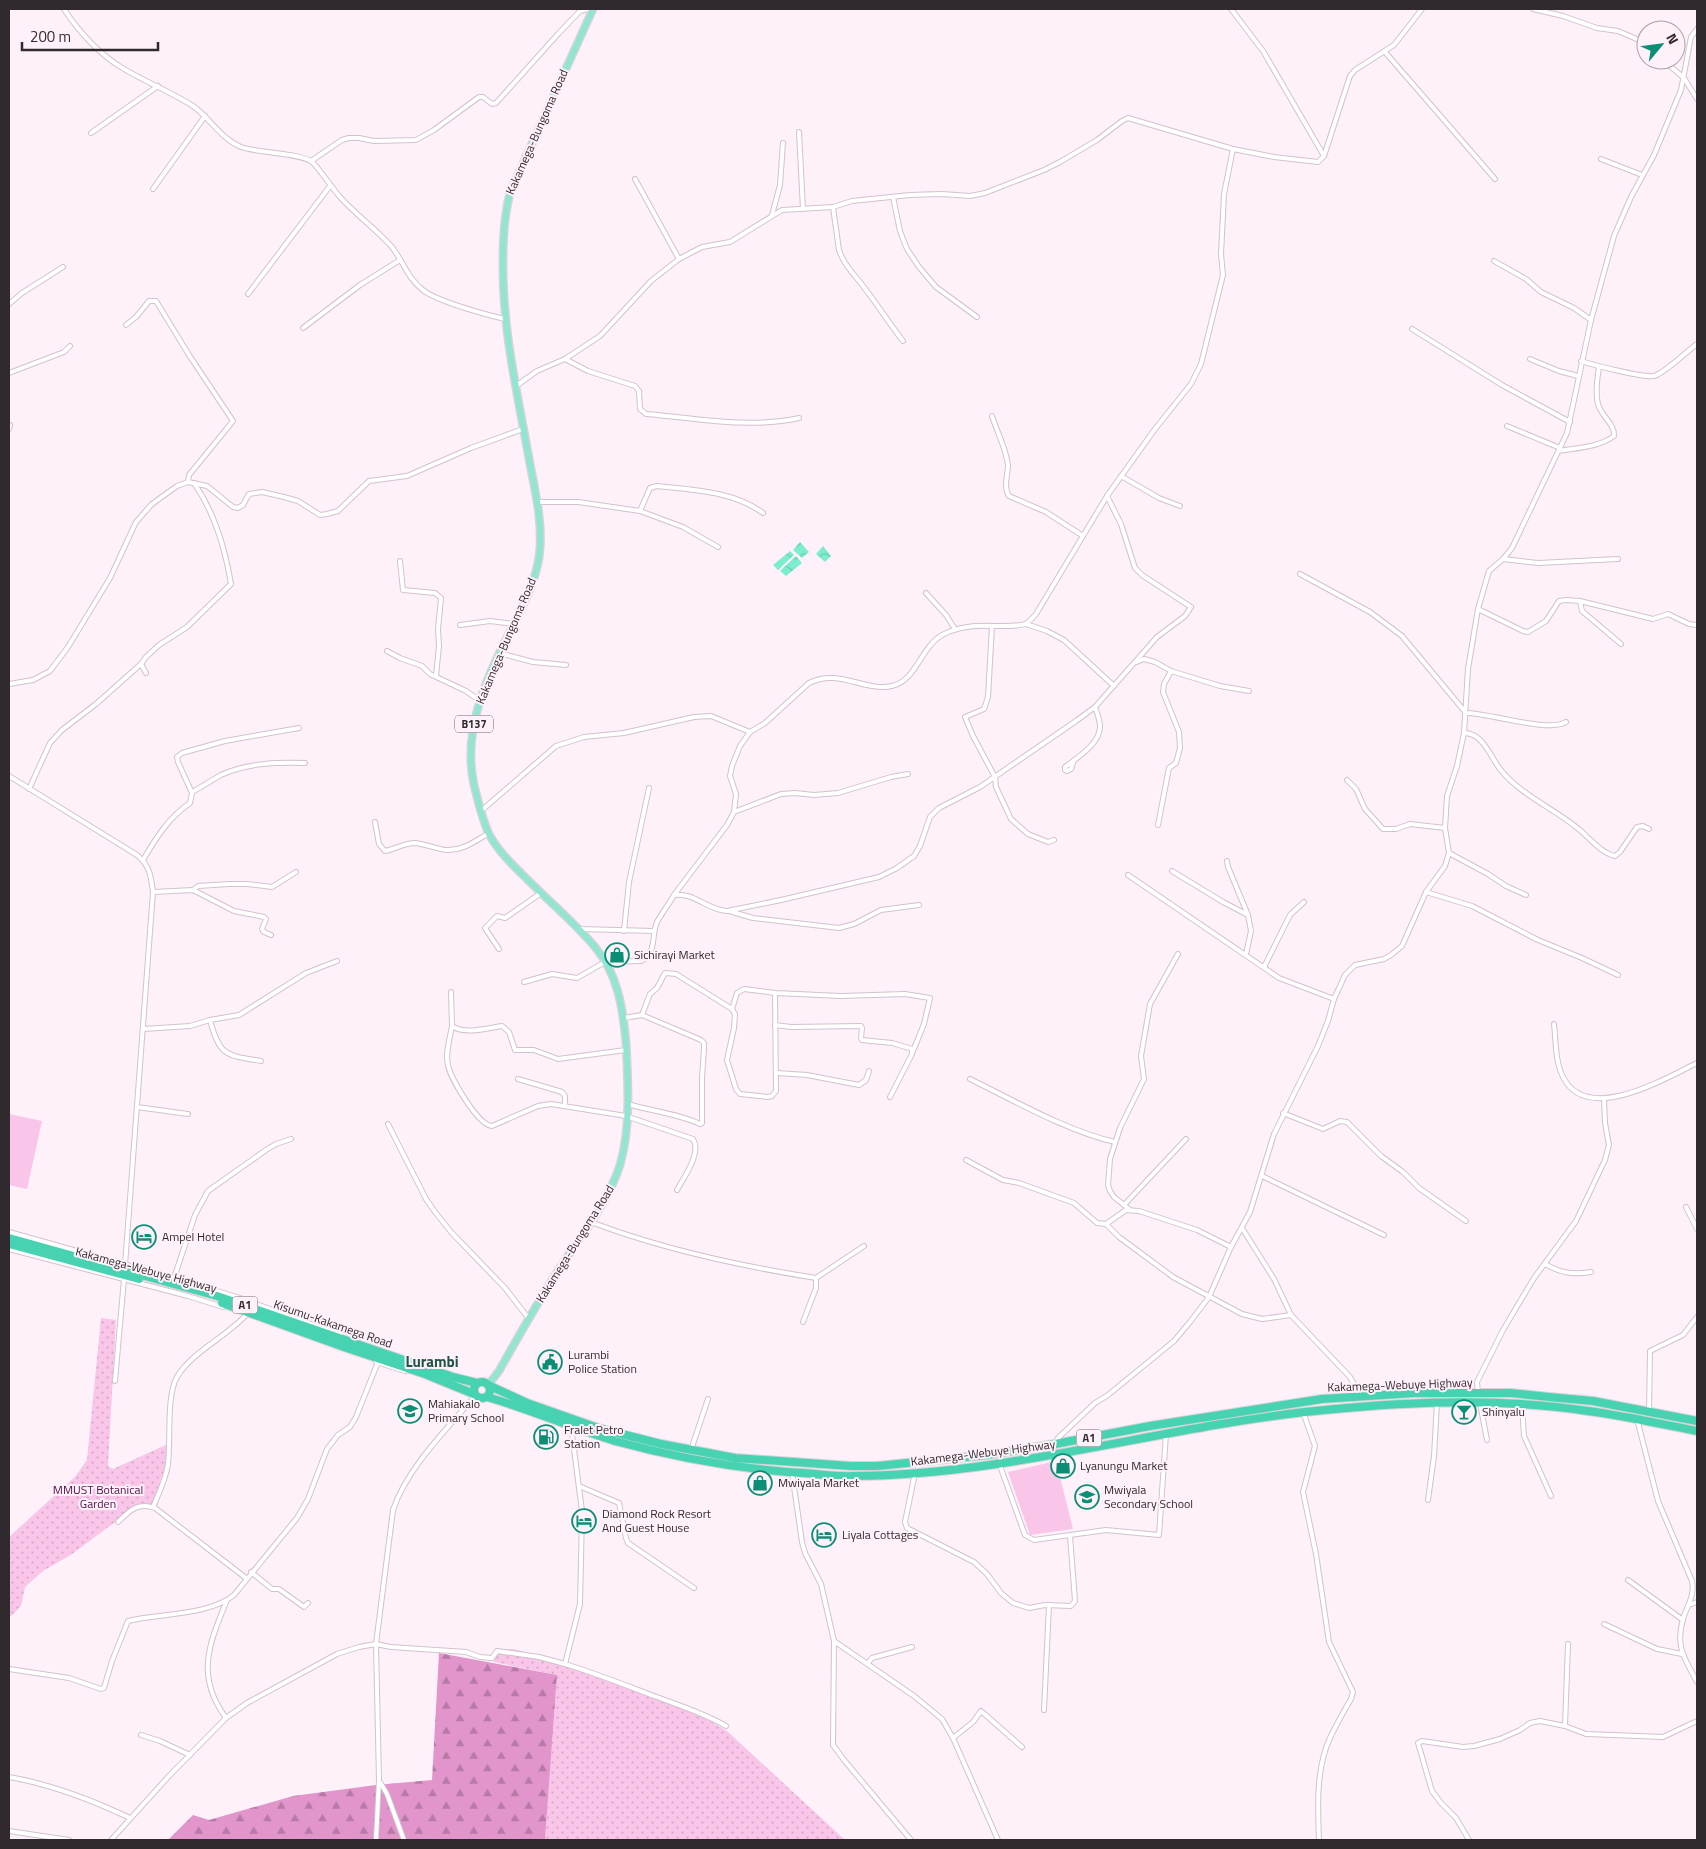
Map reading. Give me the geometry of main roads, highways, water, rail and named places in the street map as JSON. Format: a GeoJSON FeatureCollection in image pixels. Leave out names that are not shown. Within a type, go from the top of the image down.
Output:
{"type":"FeatureCollection","features":[{"type":"Feature","properties":{"kind":"highway","name":"Kisumu-Kakamega Road"},"geometry":{"type":"LineString","coordinates":[[9,1238],[217,1296],[314,1331],[380,1351],[453,1377],[477,1383],[483,1382],[488,1385]]}},
{"type":"Feature","properties":{"kind":"highway","name":"Kakamega-Webuye Highway"},"geometry":{"type":"LineString","coordinates":[[9,1244],[211,1299],[424,1374],[475,1395]]}},
{"type":"Feature","properties":{"kind":"highway"},"geometry":{"type":"LineString","coordinates":[[475,1395],[473,1389],[477,1383]]}},
{"type":"Feature","properties":{"kind":"highway","name":"Kakamega-Webuye Highway"},"geometry":{"type":"LineString","coordinates":[[488,1385],[527,1403],[598,1428],[691,1450],[735,1458],[851,1466],[877,1466],[987,1455],[1292,1403],[1322,1399],[1414,1393],[1511,1393],[1584,1400],[1697,1421]]}},
{"type":"Feature","properties":{"kind":"highway"},"geometry":{"type":"LineString","coordinates":[[487,1397],[490,1393],[488,1385]]}},
{"type":"Feature","properties":{"kind":"highway"},"geometry":{"type":"LineString","coordinates":[[1478,1393],[1480,1403]]}},
{"type":"Feature","properties":{"kind":"highway","name":"A1"},"geometry":{"type":"LineString","coordinates":[[475,1395],[480,1399],[487,1397]]}},
{"type":"Feature","properties":{"kind":"highway","name":"Kakamega-Webuye Highway"},"geometry":{"type":"LineString","coordinates":[[487,1397],[613,1440],[710,1463],[741,1468],[850,1477],[915,1473],[999,1463],[1303,1412],[1437,1403],[1480,1403],[1586,1410],[1697,1431]]}},
{"type":"Feature","properties":{"kind":"main road","name":"Kakamega-Bungoma Road"},"geometry":{"type":"LineString","coordinates":[[488,1385],[499,1370],[557,1272],[591,1222],[614,1181],[620,1164],[626,1131],[626,1050],[624,1018],[618,990],[596,947],[512,865],[489,833],[481,812],[470,764],[472,731],[479,700],[534,579],[538,563],[540,535],[537,502],[514,387],[505,319],[503,244],[506,204],[593,9]]}},
{"type":"Feature","properties":{"kind":"water"},"geometry":{"type":"Polygon","coordinates":[[[800,542],[809,552],[802,558],[793,550],[800,542]]]}},
{"type":"Feature","properties":{"kind":"water"},"geometry":{"type":"Polygon","coordinates":[[[823,546],[831,556],[825,562],[816,554],[823,546]]]}},
{"type":"Feature","properties":{"kind":"water"},"geometry":{"type":"Polygon","coordinates":[[[790,551],[794,555],[778,570],[773,565],[790,551]]]}},
{"type":"Feature","properties":{"kind":"water"},"geometry":{"type":"Polygon","coordinates":[[[796,556],[802,563],[786,576],[780,571],[796,556]]]}},
{"type":"Feature","properties":{"kind":"place","name":"Sichirayi Market"},"geometry":{"type":"Point","coordinates":[617,955]}},
{"type":"Feature","properties":{"kind":"place","name":"Ampel Hotel"},"geometry":{"type":"Point","coordinates":[144,1237]}},
{"type":"Feature","properties":{"kind":"place","name":"Lurambi Police Station"},"geometry":{"type":"Point","coordinates":[550,1362]}},
{"type":"Feature","properties":{"kind":"place","name":"Mahiakalo Primary School"},"geometry":{"type":"Point","coordinates":[410,1411]}},
{"type":"Feature","properties":{"kind":"place","name":"Shinyalu"},"geometry":{"type":"Point","coordinates":[1464,1412]}},
{"type":"Feature","properties":{"kind":"place","name":"Fralet Petro Station"},"geometry":{"type":"Point","coordinates":[546,1437]}},
{"type":"Feature","properties":{"kind":"place","name":"Lyanungu Market"},"geometry":{"type":"Point","coordinates":[1063,1466]}},
{"type":"Feature","properties":{"kind":"place","name":"Mwiyala Market"},"geometry":{"type":"Point","coordinates":[760,1483]}},
{"type":"Feature","properties":{"kind":"place","name":"Mwiyala Secondary School"},"geometry":{"type":"Point","coordinates":[1087,1497]}},
{"type":"Feature","properties":{"kind":"place","name":"Diamond Rock Resort And Guest House"},"geometry":{"type":"Point","coordinates":[584,1521]}},
{"type":"Feature","properties":{"kind":"place","name":"Liyala Cottages"},"geometry":{"type":"Point","coordinates":[824,1535]}},
{"type":"Feature","properties":{"kind":"district","name":"Lurambi"},"geometry":{"type":"Point","coordinates":[432,1362]}},
{"type":"Feature","properties":{"kind":"park label","name":"MMUST Botanical Garden"},"geometry":{"type":"Point","coordinates":[98,1497]}}]}
